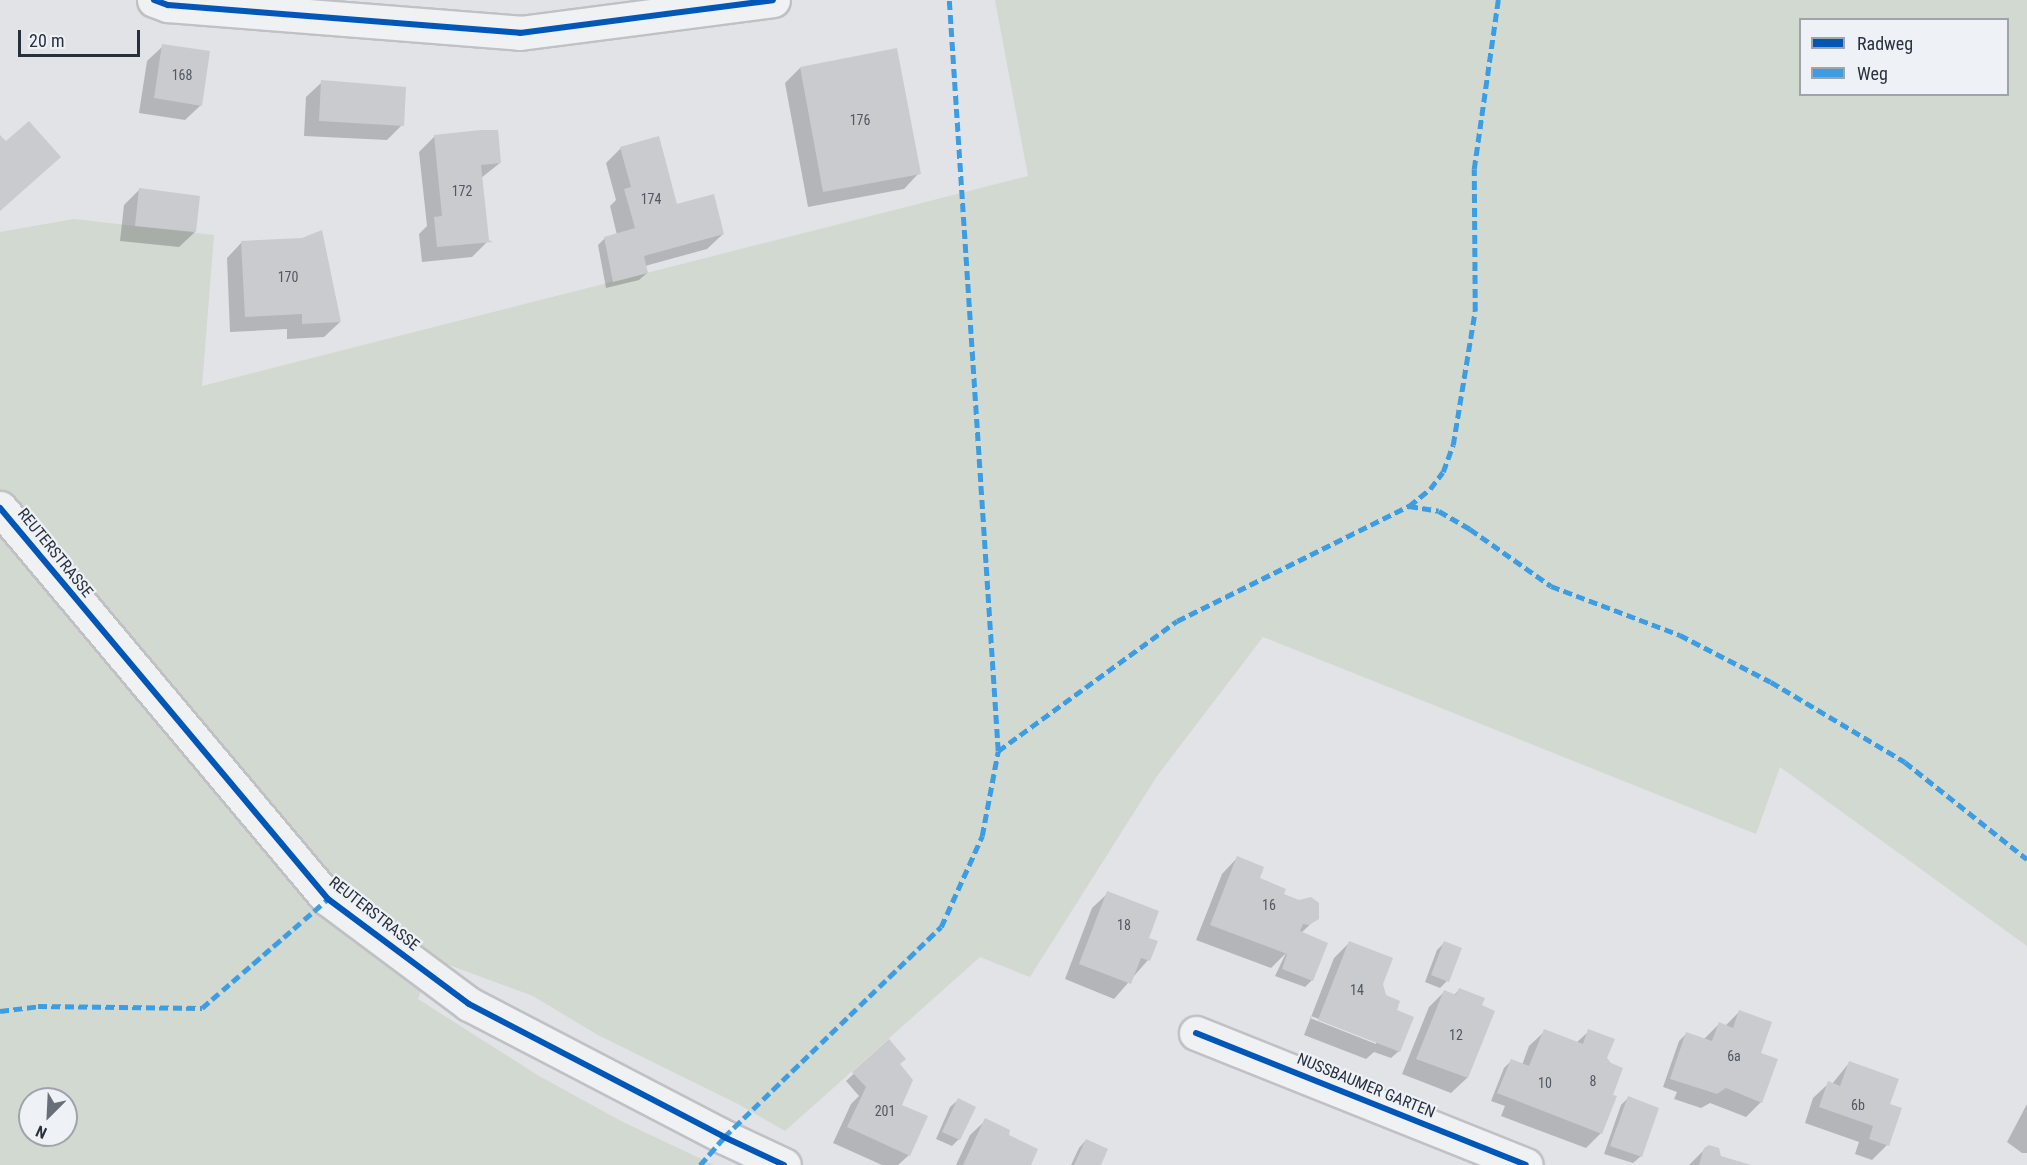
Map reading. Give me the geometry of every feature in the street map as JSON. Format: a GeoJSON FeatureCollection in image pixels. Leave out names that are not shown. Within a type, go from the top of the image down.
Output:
{"type":"FeatureCollection","features":[{"type":"Feature","properties":{"kind":"street"},"geometry":{"type":"LineString","coordinates":[[154,0],[168,5],[520,33],[773,0]]}},
{"type":"Feature","properties":{"kind":"street","name":"REUTERSTRASSE"},"geometry":{"type":"LineString","coordinates":[[0,508],[328,899],[469,1004],[724,1137],[784,1165]]}},
{"type":"Feature","properties":{"kind":"street","name":"NUSSBAUMER GARTEN"},"geometry":{"type":"LineString","coordinates":[[1196,1033],[1526,1165]]}},
{"type":"Feature","properties":{"kind":"shaded area"},"geometry":{"type":"Polygon","coordinates":[[[995,0],[2027,0],[2027,946],[1780,767],[1756,834],[1263,637],[1157,776],[1030,977],[980,957],[785,1131],[738,1104],[598,1035],[533,996],[433,959],[418,999],[539,1076],[621,1121],[714,1165],[0,1165],[0,232],[74,219],[214,235],[202,386],[1028,176],[995,0]]]}},
{"type":"Feature","properties":{"kind":"building"},"geometry":{"type":"Polygon","coordinates":[[[162,44],[210,51],[202,106],[154,98],[162,44]]]}},
{"type":"Feature","properties":{"kind":"building"},"geometry":{"type":"Polygon","coordinates":[[[897,48],[921,174],[823,192],[800,67],[897,48]]]}},
{"type":"Feature","properties":{"kind":"building"},"geometry":{"type":"Polygon","coordinates":[[[321,80],[406,87],[404,126],[319,121],[321,80]]]}},
{"type":"Feature","properties":{"kind":"building"},"geometry":{"type":"Polygon","coordinates":[[[29,121],[61,157],[0,211],[0,135],[6,141],[29,121]]]}},
{"type":"Feature","properties":{"kind":"building"},"geometry":{"type":"Polygon","coordinates":[[[498,130],[501,163],[481,165],[489,240],[493,242],[437,247],[434,217],[442,216],[434,135],[498,130]]]}},
{"type":"Feature","properties":{"kind":"building"},"geometry":{"type":"Polygon","coordinates":[[[659,136],[677,204],[714,194],[724,234],[644,256],[648,273],[613,282],[604,237],[635,228],[624,189],[631,187],[620,147],[659,136]]]}},
{"type":"Feature","properties":{"kind":"building"},"geometry":{"type":"Polygon","coordinates":[[[139,188],[200,196],[196,232],[135,226],[139,188]]]}},
{"type":"Feature","properties":{"kind":"building"},"geometry":{"type":"Polygon","coordinates":[[[322,230],[341,322],[302,324],[302,314],[245,317],[241,241],[302,238],[322,230]]]}},
{"type":"Feature","properties":{"kind":"building"},"geometry":{"type":"Polygon","coordinates":[[[1237,856],[1264,867],[1260,878],[1286,889],[1284,894],[1299,900],[1311,897],[1319,903],[1319,919],[1309,925],[1303,924],[1300,931],[1328,943],[1313,981],[1282,969],[1287,954],[1210,925],[1237,856]]]}},
{"type":"Feature","properties":{"kind":"building"},"geometry":{"type":"Polygon","coordinates":[[[1107,891],[1159,911],[1149,938],[1158,941],[1150,961],[1141,958],[1131,984],[1079,964],[1107,891]]]}},
{"type":"Feature","properties":{"kind":"building"},"geometry":{"type":"Polygon","coordinates":[[[1349,941],[1393,958],[1383,984],[1386,995],[1400,1001],[1397,1010],[1414,1017],[1400,1052],[1318,1020],[1349,941]]]}},
{"type":"Feature","properties":{"kind":"building"},"geometry":{"type":"Polygon","coordinates":[[[1444,941],[1462,948],[1449,982],[1431,975],[1444,941]]]}},
{"type":"Feature","properties":{"kind":"building"},"geometry":{"type":"Polygon","coordinates":[[[1459,988],[1485,998],[1482,1005],[1495,1011],[1468,1078],[1416,1059],[1444,990],[1456,995],[1459,988]]]}},
{"type":"Feature","properties":{"kind":"building"},"geometry":{"type":"Polygon","coordinates":[[[1739,1010],[1772,1022],[1761,1053],[1778,1059],[1762,1103],[1726,1088],[1717,1094],[1670,1079],[1686,1032],[1712,1041],[1719,1022],[1733,1028],[1739,1010]]]}},
{"type":"Feature","properties":{"kind":"building"},"geometry":{"type":"Polygon","coordinates":[[[1544,1029],[1583,1044],[1588,1029],[1615,1039],[1607,1058],[1611,1063],[1623,1068],[1613,1095],[1617,1096],[1602,1134],[1497,1093],[1511,1059],[1529,1066],[1544,1029]]]}},
{"type":"Feature","properties":{"kind":"building"},"geometry":{"type":"Polygon","coordinates":[[[889,1039],[906,1059],[900,1064],[913,1080],[902,1105],[928,1116],[910,1156],[847,1127],[866,1087],[852,1072],[889,1039]]]}},
{"type":"Feature","properties":{"kind":"building"},"geometry":{"type":"Polygon","coordinates":[[[1849,1061],[1899,1079],[1890,1104],[1902,1108],[1889,1146],[1869,1139],[1873,1126],[1819,1107],[1828,1081],[1840,1086],[1849,1061]]]}},
{"type":"Feature","properties":{"kind":"building"},"geometry":{"type":"Polygon","coordinates":[[[1628,1096],[1659,1108],[1642,1157],[1610,1146],[1628,1096]]]}},
{"type":"Feature","properties":{"kind":"building"},"geometry":{"type":"Polygon","coordinates":[[[958,1098],[976,1107],[960,1140],[942,1132],[958,1098]]]}},
{"type":"Feature","properties":{"kind":"building"},"geometry":{"type":"Polygon","coordinates":[[[985,1118],[1010,1130],[1009,1135],[1038,1149],[1031,1165],[963,1165],[985,1118]]]}},
{"type":"Feature","properties":{"kind":"building"},"geometry":{"type":"Polygon","coordinates":[[[1086,1139],[1108,1149],[1101,1165],[1074,1165],[1086,1139]]]}},
{"type":"Feature","properties":{"kind":"building"},"geometry":{"type":"Polygon","coordinates":[[[1709,1145],[1719,1148],[1721,1156],[1751,1165],[1699,1165],[1704,1148],[1709,1145]]]}},
{"type":"Feature","properties":{"kind":"marked path"},"geometry":{"type":"LineString","coordinates":[[700,1165],[724,1137],[941,927],[982,836],[998,751],[949,0]]}},
{"type":"Feature","properties":{"kind":"marked path"},"geometry":{"type":"LineString","coordinates":[[1409,506],[1430,489],[1443,472],[1453,445],[1475,311],[1474,169],[1498,0]]}},
{"type":"Feature","properties":{"kind":"marked path"},"geometry":{"type":"LineString","coordinates":[[998,751],[1177,621],[1409,506],[1439,511],[1470,529],[1551,586],[1680,635],[1771,682],[1905,762],[2027,859]]}},
{"type":"Feature","properties":{"kind":"marked path"},"geometry":{"type":"LineString","coordinates":[[0,1011],[38,1006],[202,1008],[328,899]]}},
{"type":"Feature","properties":{"kind":"cycle path"},"geometry":{"type":"LineString","coordinates":[[154,0],[168,5],[520,33],[773,0]]}},
{"type":"Feature","properties":{"kind":"cycle path"},"geometry":{"type":"LineString","coordinates":[[0,508],[328,899],[469,1004],[724,1137],[784,1165]]}},
{"type":"Feature","properties":{"kind":"cycle path"},"geometry":{"type":"LineString","coordinates":[[1196,1033],[1526,1165]]}}]}
